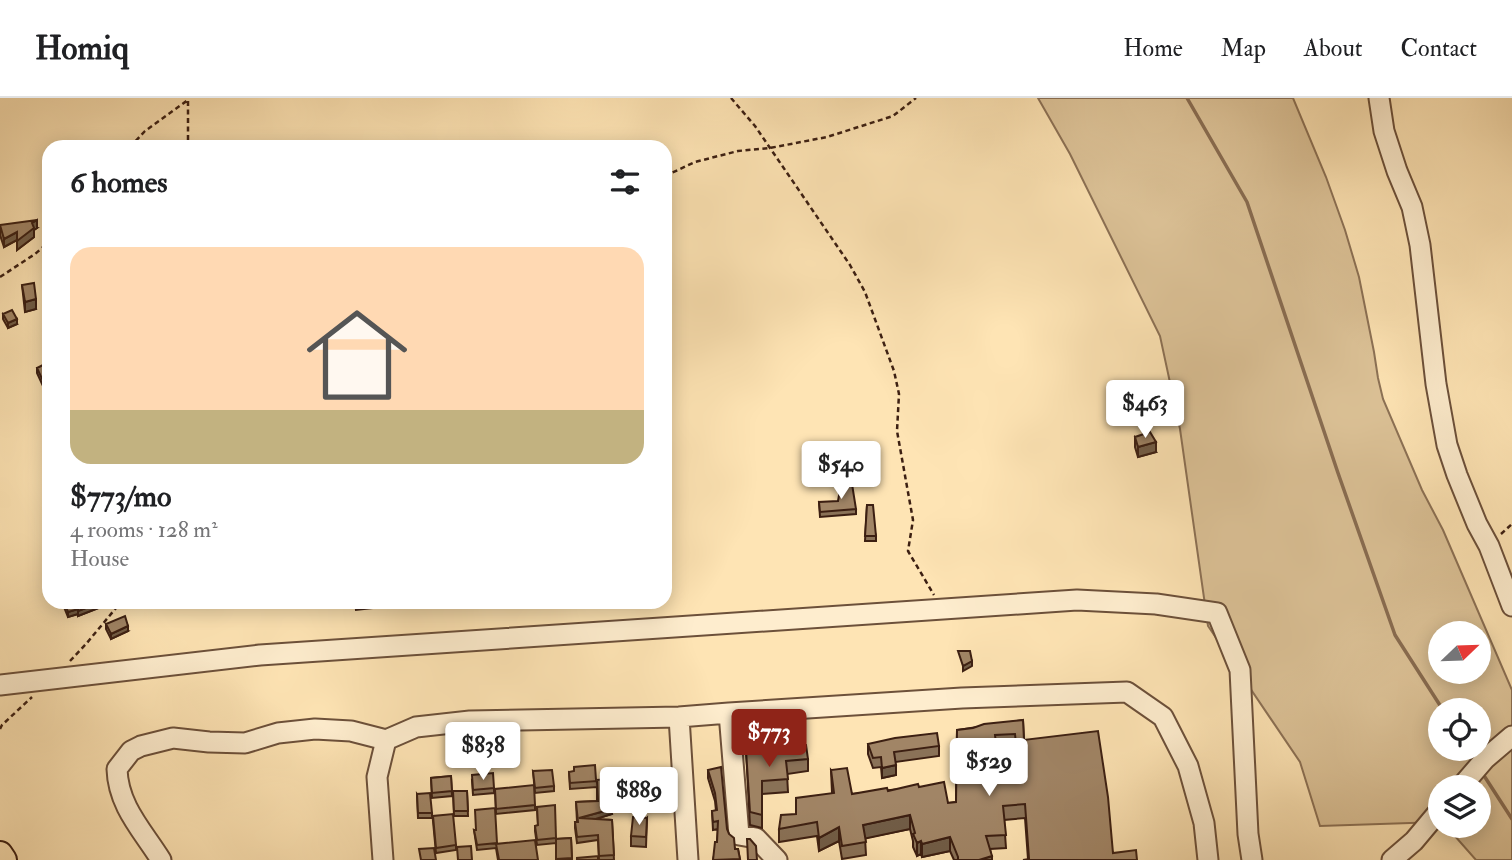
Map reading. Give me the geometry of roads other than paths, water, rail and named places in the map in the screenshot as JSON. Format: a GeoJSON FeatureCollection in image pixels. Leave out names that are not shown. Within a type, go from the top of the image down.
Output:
{"type":"FeatureCollection","features":[{"type":"Feature","properties":{"kind":"main road"},"geometry":{"type":"LineString","coordinates":[[0,854],[4,860]]}},
{"type":"Feature","properties":{"kind":"street"},"geometry":{"type":"LineString","coordinates":[[1379,98],[1384,131],[1412,207],[1420,245],[1436,384],[1447,445],[1512,606]]}},
{"type":"Feature","properties":{"kind":"street"},"geometry":{"type":"LineString","coordinates":[[0,685],[261,655],[1077,600],[1156,604],[1217,613],[1240,670],[1248,834],[1252,860]]}},
{"type":"Feature","properties":{"kind":"street"},"geometry":{"type":"LineString","coordinates":[[161,860],[136,824],[120,792],[117,769],[131,751],[173,738],[245,743],[278,733],[315,729],[351,731],[386,740],[416,727],[470,721],[679,717],[949,699],[1127,692],[1163,717],[1188,766],[1204,823],[1209,860]]}},
{"type":"Feature","properties":{"kind":"street"},"geometry":{"type":"LineString","coordinates":[[729,713],[739,835],[756,838],[778,860]]}},
{"type":"Feature","properties":{"kind":"street"},"geometry":{"type":"LineString","coordinates":[[679,717],[688,860]]}},
{"type":"Feature","properties":{"kind":"street"},"geometry":{"type":"LineString","coordinates":[[1471,775],[1512,736]]}},
{"type":"Feature","properties":{"kind":"street"},"geometry":{"type":"LineString","coordinates":[[383,860],[377,777],[386,740]]}},
{"type":"Feature","properties":{"kind":"street"},"geometry":{"type":"LineString","coordinates":[[1392,860],[1413,850],[1428,828]]}},
{"type":"Feature","properties":{"kind":"waterway"},"geometry":{"type":"LineString","coordinates":[[1187,98],[1247,202],[1395,635],[1435,698]]}},
{"type":"Feature","properties":{"kind":"waterway"},"geometry":{"type":"LineString","coordinates":[[1481,771],[1512,819]]}}]}
